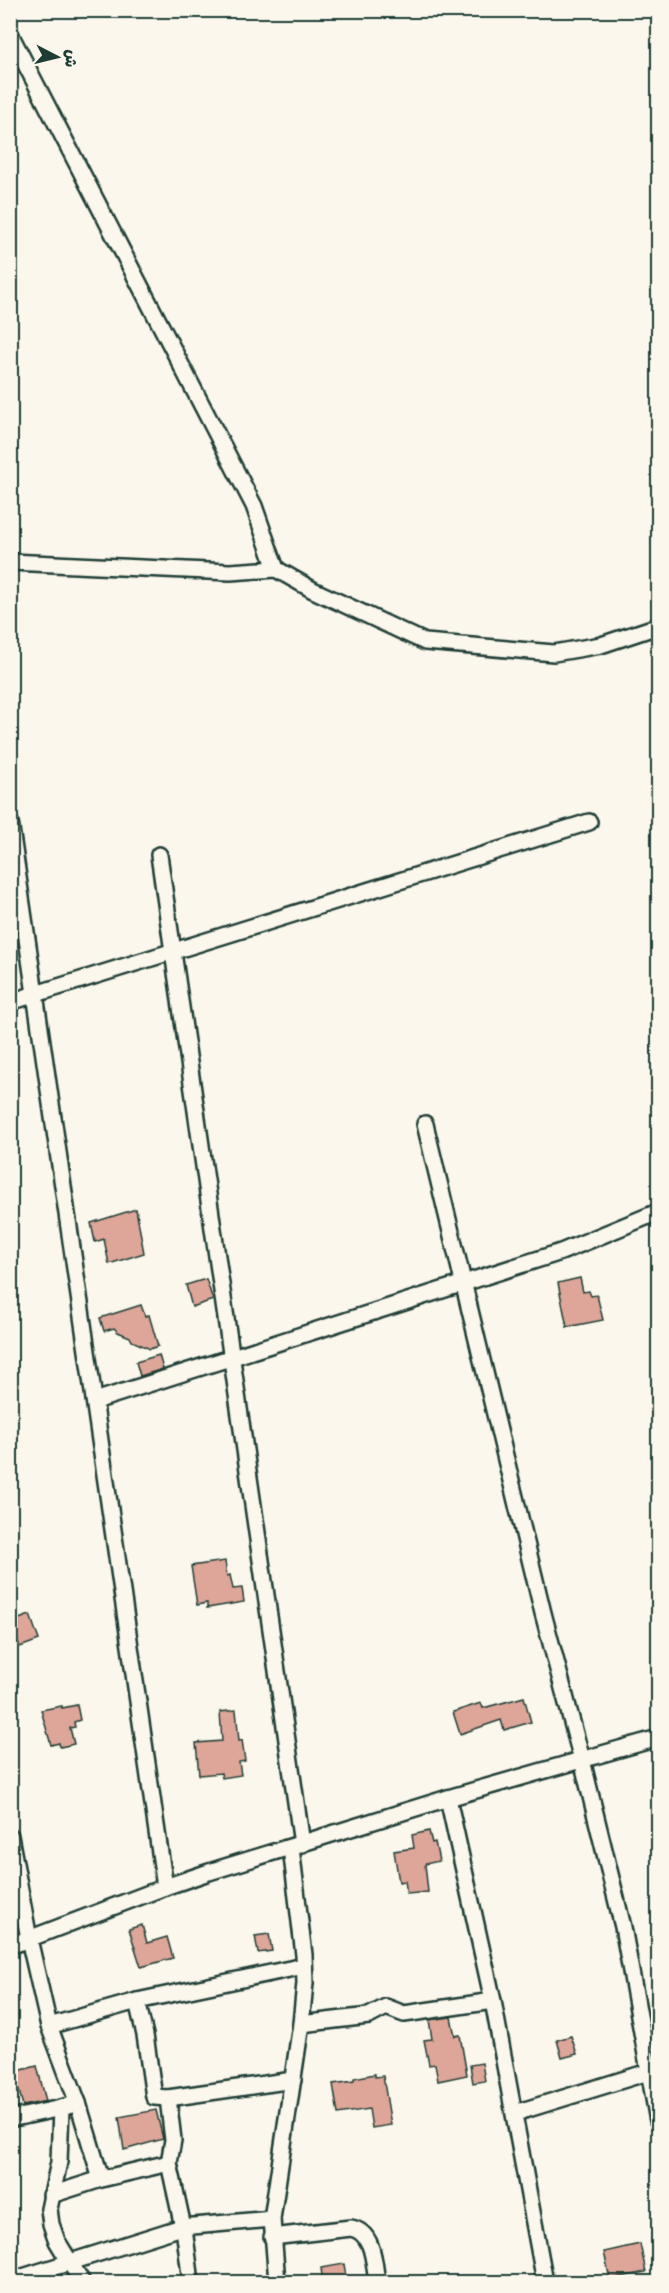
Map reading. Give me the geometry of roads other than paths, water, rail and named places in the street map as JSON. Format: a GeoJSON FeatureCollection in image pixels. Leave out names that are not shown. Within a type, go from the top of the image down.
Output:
{"type":"FeatureCollection","features":[{"type":"Feature","properties":{"kind":"street"},"geometry":{"type":"LineString","coordinates":[[10,34],[254,506],[276,569]]}},
{"type":"Feature","properties":{"kind":"street"},"geometry":{"type":"LineString","coordinates":[[10,562],[230,572],[276,569],[313,590],[425,642],[554,653],[601,645],[658,626]]}},
{"type":"Feature","properties":{"kind":"street"},"geometry":{"type":"LineString","coordinates":[[10,822],[165,1887]]}},
{"type":"Feature","properties":{"kind":"street"},"geometry":{"type":"LineString","coordinates":[[10,1002],[589,822]]}},
{"type":"Feature","properties":{"kind":"street"},"geometry":{"type":"LineString","coordinates":[[159,855],[232,1357],[296,1846],[305,1983],[272,2219],[277,2283]]}},
{"type":"Feature","properties":{"kind":"street"},"geometry":{"type":"LineString","coordinates":[[425,1124],[540,1602],[623,1927],[654,2070],[658,2121]]}},
{"type":"Feature","properties":{"kind":"street"},"geometry":{"type":"LineString","coordinates":[[95,1401],[561,1252],[658,1212]]}},
{"type":"Feature","properties":{"kind":"street"},"geometry":{"type":"LineString","coordinates":[[10,1946],[165,1887],[448,1798],[658,1738]]}},
{"type":"Feature","properties":{"kind":"street"},"geometry":{"type":"LineString","coordinates":[[448,1798],[493,2001],[545,2283]]}},
{"type":"Feature","properties":{"kind":"street"},"geometry":{"type":"LineString","coordinates":[[10,1836],[29,1940],[49,2026],[78,2103],[101,2179]]}},
{"type":"Feature","properties":{"kind":"street"},"geometry":{"type":"LineString","coordinates":[[49,2026],[137,2001],[304,1966]]}},
{"type":"Feature","properties":{"kind":"street"},"geometry":{"type":"LineString","coordinates":[[137,2001],[145,2035],[153,2094],[156,2097],[168,2098],[293,2080]]}},
{"type":"Feature","properties":{"kind":"street"},"geometry":{"type":"LineString","coordinates":[[301,2024],[369,2016],[386,2007],[404,2014],[493,2001]]}},
{"type":"Feature","properties":{"kind":"street"},"geometry":{"type":"LineString","coordinates":[[515,2113],[654,2070]]}},
{"type":"Feature","properties":{"kind":"street"},"geometry":{"type":"LineString","coordinates":[[168,2098],[173,2140],[169,2163],[190,2283]]}},
{"type":"Feature","properties":{"kind":"street"},"geometry":{"type":"LineString","coordinates":[[10,2119],[78,2103]]}},
{"type":"Feature","properties":{"kind":"street"},"geometry":{"type":"LineString","coordinates":[[62,2108],[59,2162],[56,2185],[51,2194],[49,2209],[57,2241],[82,2283]]}},
{"type":"Feature","properties":{"kind":"street"},"geometry":{"type":"LineString","coordinates":[[51,2194],[101,2179],[169,2163]]}},
{"type":"Feature","properties":{"kind":"street"},"geometry":{"type":"LineString","coordinates":[[10,2281],[182,2227],[272,2219]]}},
{"type":"Feature","properties":{"kind":"street"},"geometry":{"type":"LineString","coordinates":[[272,2237],[357,2229],[366,2237],[370,2246],[378,2283]]}}]}
